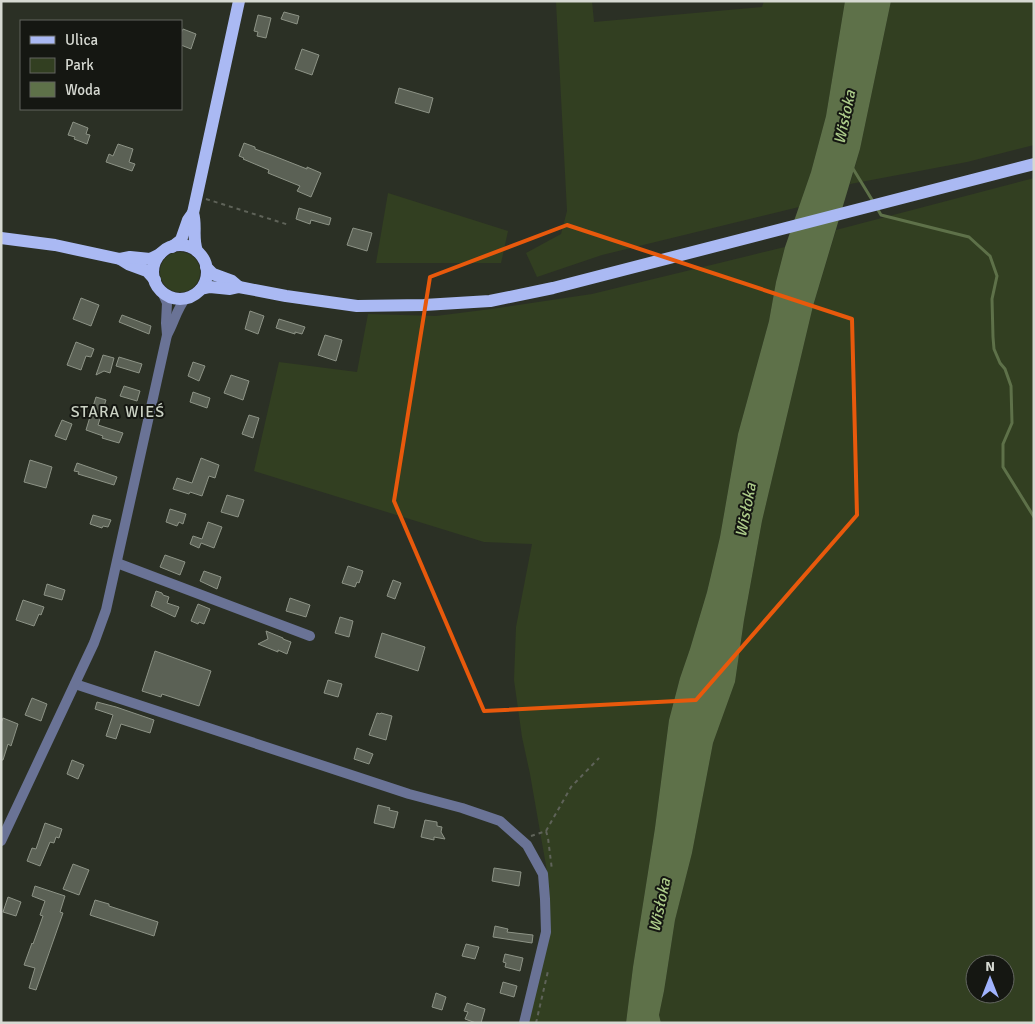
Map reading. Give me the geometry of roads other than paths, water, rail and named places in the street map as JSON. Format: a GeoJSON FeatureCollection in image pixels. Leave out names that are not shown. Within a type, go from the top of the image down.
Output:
{"type":"FeatureCollection","features":[{"type":"Feature","properties":{"kind":"main road"},"geometry":{"type":"LineString","coordinates":[[120,259],[130,257],[150,259],[181,240],[188,220],[193,213],[239,1]]}},
{"type":"Feature","properties":{"kind":"main road"},"geometry":{"type":"LineString","coordinates":[[1,238],[55,245],[120,259],[147,272],[155,280],[162,292],[175,298],[186,298],[201,289],[210,287],[230,289],[239,287],[357,306],[424,305],[490,301],[553,288],[1034,164]]}},
{"type":"Feature","properties":{"kind":"main road"},"geometry":{"type":"LineString","coordinates":[[193,213],[195,221],[194,242],[206,266],[213,274],[232,281],[239,287]]}},
{"type":"Feature","properties":{"kind":"main road"},"geometry":{"type":"LineString","coordinates":[[172,247],[186,246],[197,251]]}},
{"type":"Feature","properties":{"kind":"main road"},"geometry":{"type":"LineString","coordinates":[[155,280],[154,266],[160,254]]}},
{"type":"Feature","properties":{"kind":"main road"},"geometry":{"type":"LineString","coordinates":[[201,289],[206,279],[206,266]]}},
{"type":"Feature","properties":{"kind":"street"},"geometry":{"type":"LineString","coordinates":[[162,292],[167,302],[167,335]]}},
{"type":"Feature","properties":{"kind":"street"},"geometry":{"type":"LineString","coordinates":[[1,841],[94,643],[106,610],[167,335],[180,305],[186,298]]}},
{"type":"Feature","properties":{"kind":"street"},"geometry":{"type":"LineString","coordinates":[[117,563],[310,636]]}},
{"type":"Feature","properties":{"kind":"street"},"geometry":{"type":"LineString","coordinates":[[75,684],[400,791],[462,808],[500,821],[527,845],[543,874],[546,932],[524,1023]]}},
{"type":"Feature","properties":{"kind":"water","name":"Wisłoka"},"geometry":{"type":"Polygon","coordinates":[[[845,1],[891,1],[860,149],[813,306],[762,521],[735,682],[713,743],[692,853],[675,920],[659,1015],[661,1023],[626,1023],[669,720],[707,592],[720,537],[738,434],[769,321],[785,247],[811,172],[826,116],[845,1]]]}},
{"type":"Feature","properties":{"kind":"waterway"},"geometry":{"type":"LineString","coordinates":[[852,167],[874,203]]}},
{"type":"Feature","properties":{"kind":"waterway"},"geometry":{"type":"LineString","coordinates":[[877,208],[881,215],[969,237],[990,256],[997,276],[992,299],[994,349],[1005,369],[1011,386],[1012,423],[1003,444],[1003,467],[1034,517]]}},
{"type":"Feature","properties":{"kind":"district","name":"STARA WIEŚ"},"geometry":{"type":"Point","coordinates":[118,411]}}]}
